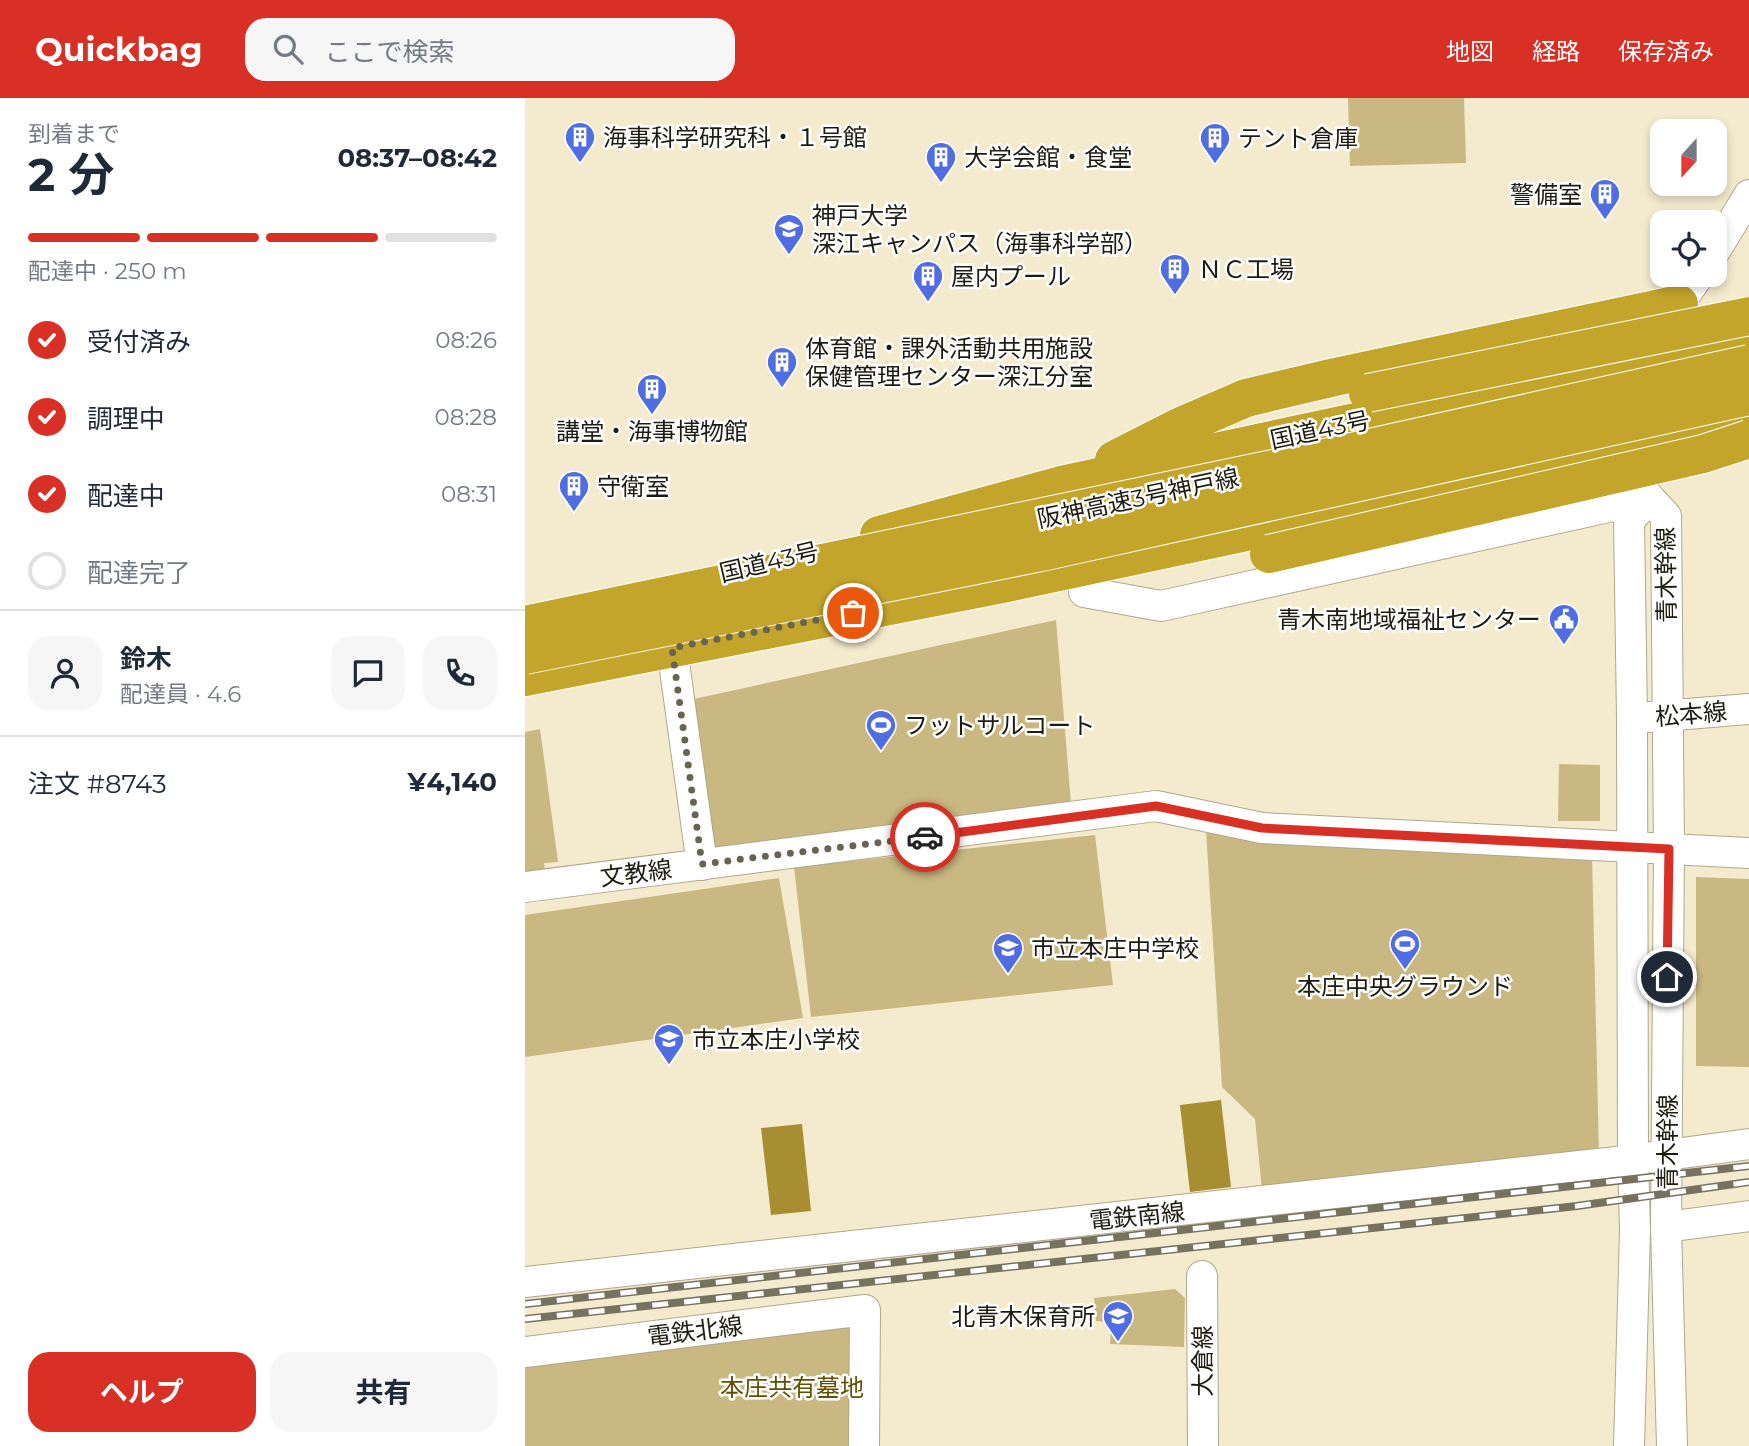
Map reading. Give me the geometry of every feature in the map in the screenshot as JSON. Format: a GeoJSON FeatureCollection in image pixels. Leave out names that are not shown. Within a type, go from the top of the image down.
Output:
{"type":"FeatureCollection","features":[{"type":"Feature","properties":{"kind":"highway"},"geometry":{"type":"LineString","coordinates":[[1065,484],[1246,398],[1403,362],[1689,289]]}},
{"type":"Feature","properties":{"kind":"highway"},"geometry":{"type":"LineString","coordinates":[[1065,484],[1368,393],[1749,316]]}},
{"type":"Feature","properties":{"kind":"highway","name":"国道43号"},"geometry":{"type":"LineString","coordinates":[[525,613],[783,561],[1065,484],[1749,338]]}},
{"type":"Feature","properties":{"kind":"highway","name":"阪神高速3号神戸線"},"geometry":{"type":"LineString","coordinates":[[525,625],[593,613],[1297,464],[1749,363]]}},
{"type":"Feature","properties":{"kind":"highway","name":"阪神高速3号神戸線"},"geometry":{"type":"LineString","coordinates":[[525,656],[1046,551],[1749,396]]}},
{"type":"Feature","properties":{"kind":"highway"},"geometry":{"type":"LineString","coordinates":[[525,677],[1007,583],[1649,446],[1749,420]]}},
{"type":"Feature","properties":{"kind":"highway"},"geometry":{"type":"LineString","coordinates":[[1007,583],[1084,593],[1269,554],[1703,454],[1749,439]]}},
{"type":"Feature","properties":{"kind":"street"},"geometry":{"type":"LineString","coordinates":[[1727,231],[1749,195]]}},
{"type":"Feature","properties":{"kind":"street"},"geometry":{"type":"LineString","coordinates":[[1084,593],[1161,606],[1649,498],[1649,446],[1660,357],[1689,289]]}},
{"type":"Feature","properties":{"kind":"street","name":"青木幹線"},"geometry":{"type":"LineString","coordinates":[[1629,1446],[1635,1230],[1629,521],[1649,498],[1666,516],[1669,849],[1666,1227],[1672,1446]]}},
{"type":"Feature","properties":{"kind":"street"},"geometry":{"type":"LineString","coordinates":[[672,648],[702,864]]}},
{"type":"Feature","properties":{"kind":"street","name":"松本線"},"geometry":{"type":"LineString","coordinates":[[1632,718],[1749,709]]}},
{"type":"Feature","properties":{"kind":"street","name":"文教線"},"geometry":{"type":"LineString","coordinates":[[525,887],[1156,806],[1262,828],[1749,853]]}},
{"type":"Feature","properties":{"kind":"street","name":"電鉄南線"},"geometry":{"type":"LineString","coordinates":[[525,1283],[1633,1160],[1667,1153],[1749,1144]]}},
{"type":"Feature","properties":{"kind":"street"},"geometry":{"type":"LineString","coordinates":[[1666,1227],[1749,1216]]}},
{"type":"Feature","properties":{"kind":"street","name":"大倉線"},"geometry":{"type":"LineString","coordinates":[[1202,1276],[1203,1446]]}},
{"type":"Feature","properties":{"kind":"street","name":"電鉄北線"},"geometry":{"type":"LineString","coordinates":[[525,1352],[865,1310],[864,1446]]}},
{"type":"Feature","properties":{"kind":"green space"},"geometry":{"type":"Polygon","coordinates":[[[1348,98],[1464,98],[1466,163],[1350,166],[1348,98]]]}},
{"type":"Feature","properties":{"kind":"green space","name":"フットサルコート"},"geometry":{"type":"Polygon","coordinates":[[[1056,620],[1071,804],[707,849],[689,700],[1056,620]]]}},
{"type":"Feature","properties":{"kind":"green space"},"geometry":{"type":"Polygon","coordinates":[[[540,729],[558,862],[544,863],[545,870],[525,873],[525,732],[540,729]]]}},
{"type":"Feature","properties":{"kind":"green space"},"geometry":{"type":"Polygon","coordinates":[[[1559,764],[1600,765],[1600,821],[1558,821],[1559,764]]]}},
{"type":"Feature","properties":{"kind":"green space","name":"本庄中央グラウンド"},"geometry":{"type":"Polygon","coordinates":[[[1206,830],[1592,855],[1599,1155],[1262,1190],[1255,1119],[1222,1087],[1206,830]]]}},
{"type":"Feature","properties":{"kind":"green space"},"geometry":{"type":"Polygon","coordinates":[[[1095,835],[1113,985],[811,1017],[794,867],[1095,835]]]}},
{"type":"Feature","properties":{"kind":"green space"},"geometry":{"type":"Polygon","coordinates":[[[1696,877],[1749,879],[1749,1067],[1696,1066],[1696,877]]]}},
{"type":"Feature","properties":{"kind":"green space"},"geometry":{"type":"Polygon","coordinates":[[[779,878],[803,1018],[525,1057],[525,915],[779,878]]]}},
{"type":"Feature","properties":{"kind":"green space"},"geometry":{"type":"Polygon","coordinates":[[[1175,1289],[1185,1298],[1184,1347],[1110,1344],[1111,1322],[1096,1321],[1094,1298],[1175,1289]]]}},
{"type":"Feature","properties":{"kind":"green space","name":"本庄共有墓地"},"geometry":{"type":"Polygon","coordinates":[[[852,1321],[852,1446],[525,1446],[525,1358],[852,1321]]]}},
{"type":"Feature","properties":{"kind":"shaded area"},"geometry":{"type":"Polygon","coordinates":[[[1221,1100],[1231,1187],[1190,1192],[1180,1105],[1221,1100]]]}},
{"type":"Feature","properties":{"kind":"shaded area"},"geometry":{"type":"Polygon","coordinates":[[[802,1124],[811,1211],[771,1215],[761,1128],[802,1124]]]}},
{"type":"Feature","properties":{"kind":"railway"},"geometry":{"type":"LineString","coordinates":[[525,1304],[1749,1166]]}},
{"type":"Feature","properties":{"kind":"railway"},"geometry":{"type":"LineString","coordinates":[[525,1319],[1577,1206],[1749,1182]]}},
{"type":"Feature","properties":{"kind":"way so far"},"geometry":{"type":"LineString","coordinates":[[853,613],[672,648],[702,864],[925,837]]}},
{"type":"Feature","properties":{"kind":"place","name":"海事科学研究科・１号館"},"geometry":{"type":"Point","coordinates":[580,164]}},
{"type":"Feature","properties":{"kind":"place","name":"テント倉庫"},"geometry":{"type":"Point","coordinates":[1215,165]}},
{"type":"Feature","properties":{"kind":"place","name":"大学会館・食堂"},"geometry":{"type":"Point","coordinates":[941,184]}},
{"type":"Feature","properties":{"kind":"place","name":"警備室"},"geometry":{"type":"Point","coordinates":[1605,221]}},
{"type":"Feature","properties":{"kind":"place","name":"神戸大学 深江キャンパス（海事科学部）"},"geometry":{"type":"Point","coordinates":[789,256]}},
{"type":"Feature","properties":{"kind":"place","name":"ＮＣ工場"},"geometry":{"type":"Point","coordinates":[1175,296]}},
{"type":"Feature","properties":{"kind":"place","name":"屋内プール"},"geometry":{"type":"Point","coordinates":[928,303]}},
{"type":"Feature","properties":{"kind":"place","name":"体育館・課外活動共用施設 保健管理センター深江分室"},"geometry":{"type":"Point","coordinates":[782,389]}},
{"type":"Feature","properties":{"kind":"place","name":"講堂・海事博物館"},"geometry":{"type":"Point","coordinates":[652,416]}},
{"type":"Feature","properties":{"kind":"place","name":"守衛室"},"geometry":{"type":"Point","coordinates":[574,513]}},
{"type":"Feature","properties":{"kind":"place","name":"青木南地域福祉センター"},"geometry":{"type":"Point","coordinates":[1564,646]}},
{"type":"Feature","properties":{"kind":"place","name":"フットサルコート"},"geometry":{"type":"Point","coordinates":[881,752]}},
{"type":"Feature","properties":{"kind":"place","name":"本庄中央グラウンド"},"geometry":{"type":"Point","coordinates":[1405,971]}},
{"type":"Feature","properties":{"kind":"place","name":"市立本庄中学校"},"geometry":{"type":"Point","coordinates":[1008,975]}},
{"type":"Feature","properties":{"kind":"place","name":"市立本庄小学校"},"geometry":{"type":"Point","coordinates":[669,1066]}},
{"type":"Feature","properties":{"kind":"place","name":"北青木保育所"},"geometry":{"type":"Point","coordinates":[1118,1343]}},
{"type":"Feature","properties":{"kind":"route"},"geometry":{"type":"LineString","coordinates":[[925,837],[1156,806],[1262,828],[1669,849],[1667,977]]}}]}
